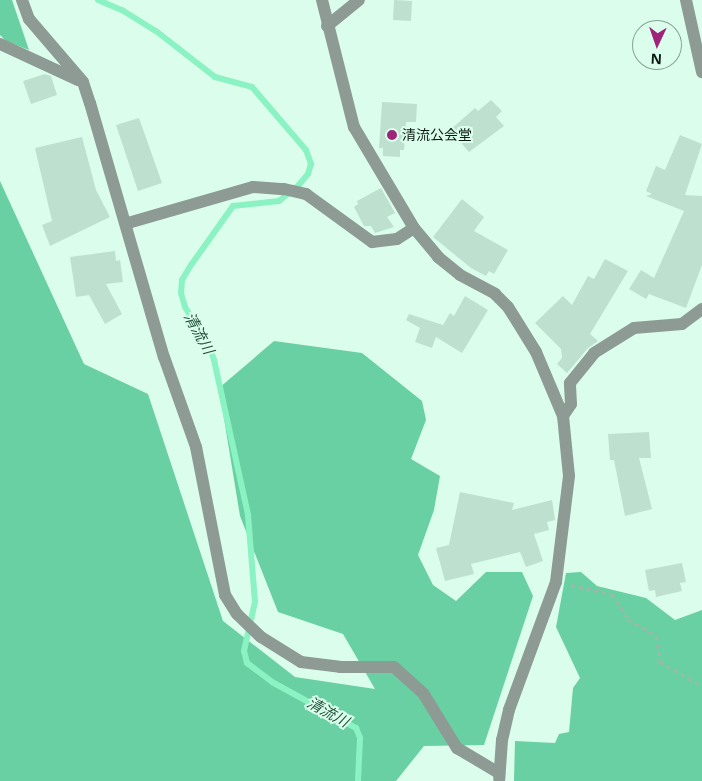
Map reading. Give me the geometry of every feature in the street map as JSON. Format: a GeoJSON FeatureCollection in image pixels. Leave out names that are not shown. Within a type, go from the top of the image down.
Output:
{"type":"FeatureCollection","features":[{"type":"Feature","properties":{"kind":"street"},"geometry":{"type":"LineString","coordinates":[[22,0],[29,19],[83,82],[128,223],[164,356],[196,447],[225,595],[237,614],[261,637],[301,662],[340,667],[394,667],[424,693],[457,748],[499,777],[509,710],[556,582],[569,476],[563,416],[536,352],[508,307],[495,294],[460,275],[438,257],[414,228],[354,127],[327,26],[322,0]]}},
{"type":"Feature","properties":{"kind":"street"},"geometry":{"type":"LineString","coordinates":[[327,26],[359,0]]}},
{"type":"Feature","properties":{"kind":"street"},"geometry":{"type":"LineString","coordinates":[[686,0],[702,72]]}},
{"type":"Feature","properties":{"kind":"street"},"geometry":{"type":"LineString","coordinates":[[0,44],[83,82]]}},
{"type":"Feature","properties":{"kind":"street"},"geometry":{"type":"LineString","coordinates":[[128,223],[253,187],[284,188],[306,194],[372,242],[397,239],[414,228]]}},
{"type":"Feature","properties":{"kind":"street"},"geometry":{"type":"LineString","coordinates":[[563,416],[571,404],[570,383],[594,353],[634,328],[682,324],[702,308]]}},
{"type":"Feature","properties":{"kind":"path"},"geometry":{"type":"LineString","coordinates":[[556,582],[612,594],[628,619],[656,636],[660,662],[702,686]]}},
{"type":"Feature","properties":{"kind":"green space"},"geometry":{"type":"Polygon","coordinates":[[[0,0],[12,0],[29,50],[6,41],[0,35],[0,0]]]}},
{"type":"Feature","properties":{"kind":"green space"},"geometry":{"type":"Polygon","coordinates":[[[0,181],[84,364],[148,394],[223,621],[295,677],[375,689],[343,634],[278,612],[240,516],[219,388],[274,341],[362,353],[422,401],[426,420],[411,459],[440,476],[434,510],[418,555],[433,585],[456,601],[486,572],[522,572],[533,596],[484,745],[424,746],[396,781],[0,781],[0,181]]]}},
{"type":"Feature","properties":{"kind":"green space"},"geometry":{"type":"Polygon","coordinates":[[[581,572],[597,586],[646,598],[675,620],[702,610],[702,781],[514,781],[515,741],[555,743],[559,734],[569,732],[573,688],[580,678],[556,627],[566,573],[581,572]]]}},
{"type":"Feature","properties":{"kind":"building"},"geometry":{"type":"Polygon","coordinates":[[[394,0],[412,1],[411,21],[393,20],[394,0]]]}},
{"type":"Feature","properties":{"kind":"building"},"geometry":{"type":"Polygon","coordinates":[[[45,74],[51,76],[57,95],[31,104],[23,81],[45,74]]]}},
{"type":"Feature","properties":{"kind":"building"},"geometry":{"type":"Polygon","coordinates":[[[491,100],[502,111],[496,117],[504,126],[469,152],[450,130],[475,108],[478,111],[491,100]]]}},
{"type":"Feature","properties":{"kind":"building","name":"清流公会堂"},"geometry":{"type":"Polygon","coordinates":[[[382,102],[417,104],[416,122],[406,122],[404,150],[400,150],[400,157],[383,156],[383,148],[379,148],[382,102]]]}},
{"type":"Feature","properties":{"kind":"building"},"geometry":{"type":"Polygon","coordinates":[[[139,118],[162,183],[138,191],[116,125],[139,118]]]}},
{"type":"Feature","properties":{"kind":"building"},"geometry":{"type":"Polygon","coordinates":[[[680,135],[702,144],[685,195],[702,196],[702,265],[686,308],[649,294],[646,299],[629,289],[641,270],[654,278],[684,211],[646,196],[652,194],[646,191],[656,166],[665,170],[680,135]]]}},
{"type":"Feature","properties":{"kind":"building"},"geometry":{"type":"Polygon","coordinates":[[[82,137],[96,190],[110,217],[50,246],[42,225],[52,221],[35,148],[82,137]]]}},
{"type":"Feature","properties":{"kind":"building"},"geometry":{"type":"Polygon","coordinates":[[[381,188],[395,213],[387,217],[394,227],[375,233],[371,226],[364,226],[354,207],[358,204],[357,201],[381,188]]]}},
{"type":"Feature","properties":{"kind":"building"},"geometry":{"type":"Polygon","coordinates":[[[462,199],[484,217],[474,231],[508,250],[494,274],[489,271],[486,276],[471,268],[433,237],[462,199]]]}},
{"type":"Feature","properties":{"kind":"building"},"geometry":{"type":"Polygon","coordinates":[[[115,251],[116,261],[120,260],[123,282],[106,284],[122,314],[105,324],[89,295],[76,297],[70,257],[115,251]]]}},
{"type":"Feature","properties":{"kind":"building"},"geometry":{"type":"Polygon","coordinates":[[[605,259],[628,271],[590,334],[598,341],[588,348],[567,373],[557,364],[562,358],[561,349],[535,323],[563,296],[572,305],[588,276],[594,279],[605,259]]]}},
{"type":"Feature","properties":{"kind":"building"},"geometry":{"type":"Polygon","coordinates":[[[465,296],[488,310],[462,353],[436,337],[432,348],[415,342],[420,328],[406,320],[409,314],[443,325],[450,313],[454,316],[465,296]]]}},
{"type":"Feature","properties":{"kind":"building"},"geometry":{"type":"Polygon","coordinates":[[[649,432],[651,458],[639,458],[652,509],[625,516],[614,460],[610,460],[608,434],[649,432]]]}},
{"type":"Feature","properties":{"kind":"building"},"geometry":{"type":"Polygon","coordinates":[[[460,492],[514,503],[512,510],[552,500],[555,520],[547,522],[549,530],[534,534],[543,561],[526,567],[520,552],[471,564],[474,574],[445,581],[436,548],[449,545],[460,492]]]}},
{"type":"Feature","properties":{"kind":"building"},"geometry":{"type":"Polygon","coordinates":[[[682,563],[686,582],[680,583],[682,591],[656,597],[655,590],[649,591],[645,570],[682,563]]]}},
{"type":"Feature","properties":{"kind":"waterway","name":"清流川"},"geometry":{"type":"LineString","coordinates":[[98,0],[122,10],[156,31],[215,77],[252,87],[306,150],[311,164],[308,174],[298,186],[279,201],[233,206],[182,280],[181,293],[185,307],[209,346],[214,360],[248,515],[255,602],[244,651],[247,663],[272,682],[356,728],[360,738],[358,781]]}},
{"type":"Feature","properties":{"kind":"place","name":"清流公会堂"},"geometry":{"type":"Point","coordinates":[392,135]}}]}
